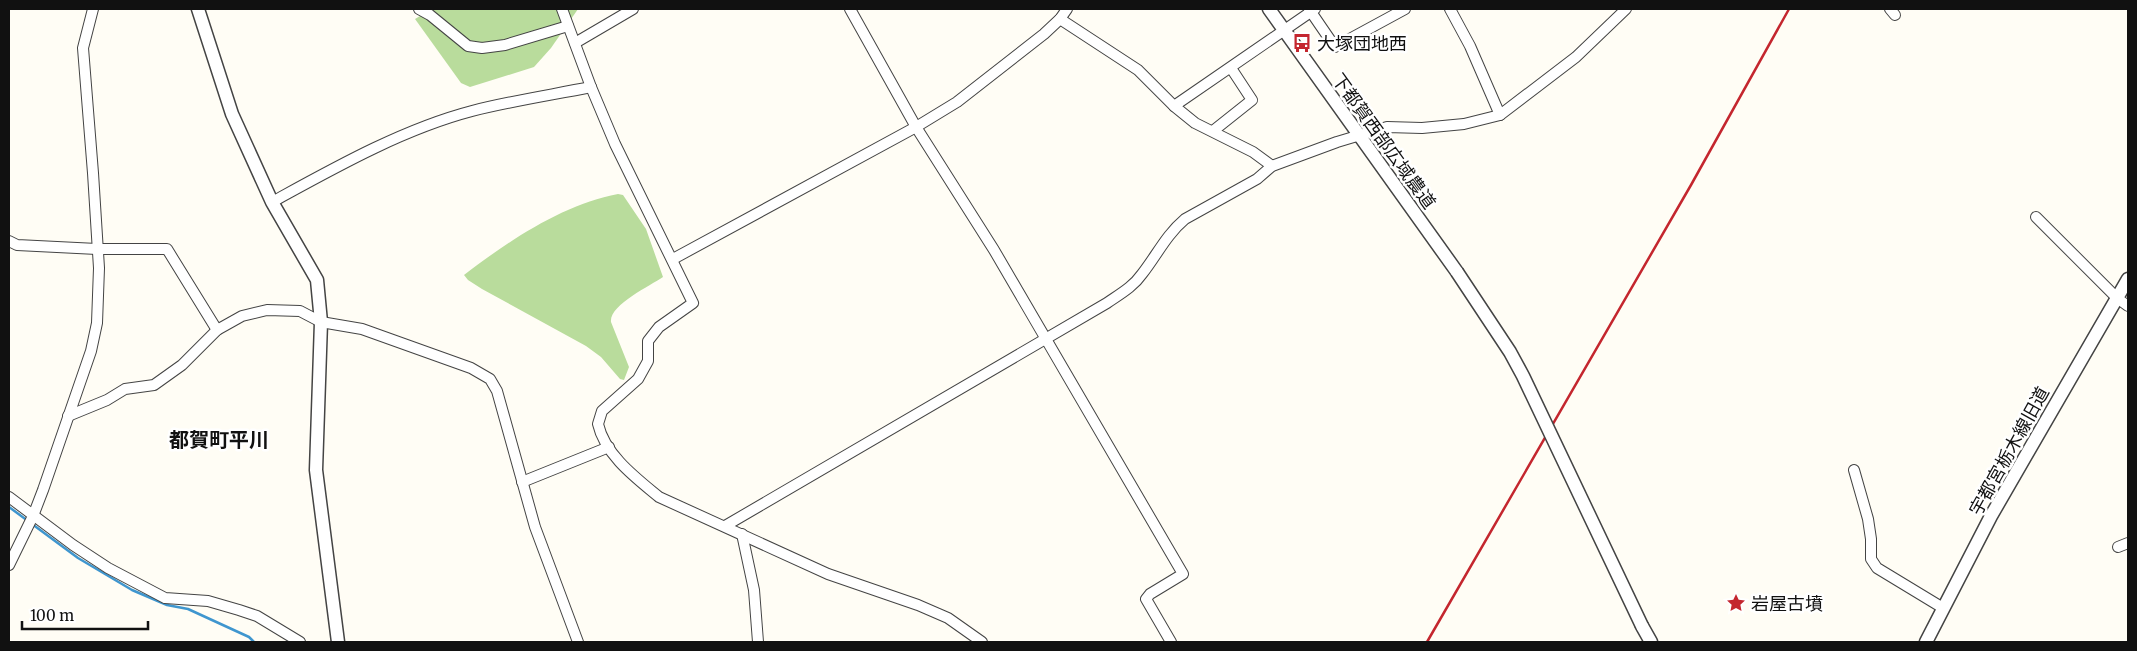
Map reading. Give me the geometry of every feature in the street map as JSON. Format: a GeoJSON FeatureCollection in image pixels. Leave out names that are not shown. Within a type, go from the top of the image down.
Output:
{"type":"FeatureCollection","features":[{"type":"Feature","properties":{"kind":"street"},"geometry":{"type":"LineString","coordinates":[[9,565],[33,516],[92,351],[97,322],[94,173],[83,48],[92,9]]}},
{"type":"Feature","properties":{"kind":"street"},"geometry":{"type":"LineString","coordinates":[[198,9],[232,114],[272,202],[317,280],[320,322],[316,470],[338,642]]}},
{"type":"Feature","properties":{"kind":"street"},"geometry":{"type":"LineString","coordinates":[[419,9],[430,15],[468,46],[482,48],[505,45],[568,26]]}},
{"type":"Feature","properties":{"kind":"street"},"geometry":{"type":"LineString","coordinates":[[562,9],[591,87],[615,144],[693,303],[659,327],[648,341],[648,361],[638,379],[602,411],[598,424],[609,447],[639,480],[660,497],[828,574],[918,605],[948,618],[982,642]]}},
{"type":"Feature","properties":{"kind":"street"},"geometry":{"type":"LineString","coordinates":[[575,43],[633,9]]}},
{"type":"Feature","properties":{"kind":"street"},"geometry":{"type":"LineString","coordinates":[[850,9],[916,127],[994,250],[1183,574],[1150,594],[1146,599],[1171,642]]}},
{"type":"Feature","properties":{"kind":"street"},"geometry":{"type":"LineString","coordinates":[[672,259],[916,127],[958,102],[1044,34],[1060,19],[1067,9]]}},
{"type":"Feature","properties":{"kind":"street","name":"下都賀西部広域農道"},"geometry":{"type":"LineString","coordinates":[[1269,9],[1457,272],[1501,338],[1523,376],[1651,642]]}},
{"type":"Feature","properties":{"kind":"street"},"geometry":{"type":"LineString","coordinates":[[1174,106],[1312,10],[1335,47],[1405,9]]}},
{"type":"Feature","properties":{"kind":"street"},"geometry":{"type":"LineString","coordinates":[[1450,9],[1470,46],[1500,115]]}},
{"type":"Feature","properties":{"kind":"street"},"geometry":{"type":"LineString","coordinates":[[725,526],[1047,339],[1131,287],[1142,275],[1166,238],[1185,219],[1257,179],[1272,166],[1387,127],[1422,128],[1464,124],[1481,122],[1500,115],[1576,57],[1626,9]]}},
{"type":"Feature","properties":{"kind":"street"},"geometry":{"type":"LineString","coordinates":[[1060,19],[1138,70],[1174,106],[1195,123],[1253,152],[1272,166]]}},
{"type":"Feature","properties":{"kind":"street"},"geometry":{"type":"LineString","coordinates":[[1213,131],[1252,100],[1231,68]]}},
{"type":"Feature","properties":{"kind":"street"},"geometry":{"type":"LineString","coordinates":[[272,202],[333,169],[429,125],[471,111],[591,87]]}},
{"type":"Feature","properties":{"kind":"street"},"geometry":{"type":"LineString","coordinates":[[2036,217],[2117,298],[2128,306]]}},
{"type":"Feature","properties":{"kind":"street"},"geometry":{"type":"LineString","coordinates":[[9,241],[17,245],[97,250],[167,248],[217,330]]}},
{"type":"Feature","properties":{"kind":"street","name":"宇都宮栃木線旧道"},"geometry":{"type":"LineString","coordinates":[[1926,642],[2014,475],[2128,279]]}},
{"type":"Feature","properties":{"kind":"street"},"geometry":{"type":"LineString","coordinates":[[68,416],[107,400],[125,388],[154,385],[182,365],[217,330],[242,316],[267,310],[300,312],[320,322],[362,329],[471,368],[490,379],[496,391],[535,527],[578,642]]}},
{"type":"Feature","properties":{"kind":"street"},"geometry":{"type":"LineString","coordinates":[[522,482],[609,447]]}},
{"type":"Feature","properties":{"kind":"street"},"geometry":{"type":"LineString","coordinates":[[1854,470],[1868,519],[1871,538],[1871,559],[1884,572],[1943,608]]}},
{"type":"Feature","properties":{"kind":"street"},"geometry":{"type":"LineString","coordinates":[[9,497],[73,545],[108,568],[165,598],[208,601],[239,610],[257,616],[300,642]]}},
{"type":"Feature","properties":{"kind":"street"},"geometry":{"type":"LineString","coordinates":[[742,534],[754,590],[758,642]]}},
{"type":"Feature","properties":{"kind":"green space"},"geometry":{"type":"Polygon","coordinates":[[[432,9],[578,9],[551,48],[534,67],[470,87],[461,83],[415,19],[432,9]]]}},
{"type":"Feature","properties":{"kind":"green space"},"geometry":{"type":"Polygon","coordinates":[[[618,194],[623,195],[646,229],[663,277],[623,303],[612,316],[611,322],[629,367],[624,380],[620,379],[601,357],[586,346],[482,289],[464,275],[498,250],[556,215],[597,199],[618,194]]]}},
{"type":"Feature","properties":{"kind":"waterway"},"geometry":{"type":"LineString","coordinates":[[9,507],[28,521]]}},
{"type":"Feature","properties":{"kind":"waterway"},"geometry":{"type":"LineString","coordinates":[[32,524],[78,558],[132,590],[167,605],[188,609],[249,637],[254,642]]}},
{"type":"Feature","properties":{"kind":"railway"},"geometry":{"type":"LineString","coordinates":[[1427,642],[1691,185],[1789,9]]}},
{"type":"Feature","properties":{"kind":"place","name":"大塚団地西"},"geometry":{"type":"Point","coordinates":[1302,43]}},
{"type":"Feature","properties":{"kind":"place","name":"岩屋古墳"},"geometry":{"type":"Point","coordinates":[1736,603]}},
{"type":"Feature","properties":{"kind":"district","name":"都賀町平川"},"geometry":{"type":"Point","coordinates":[219,439]}}]}
